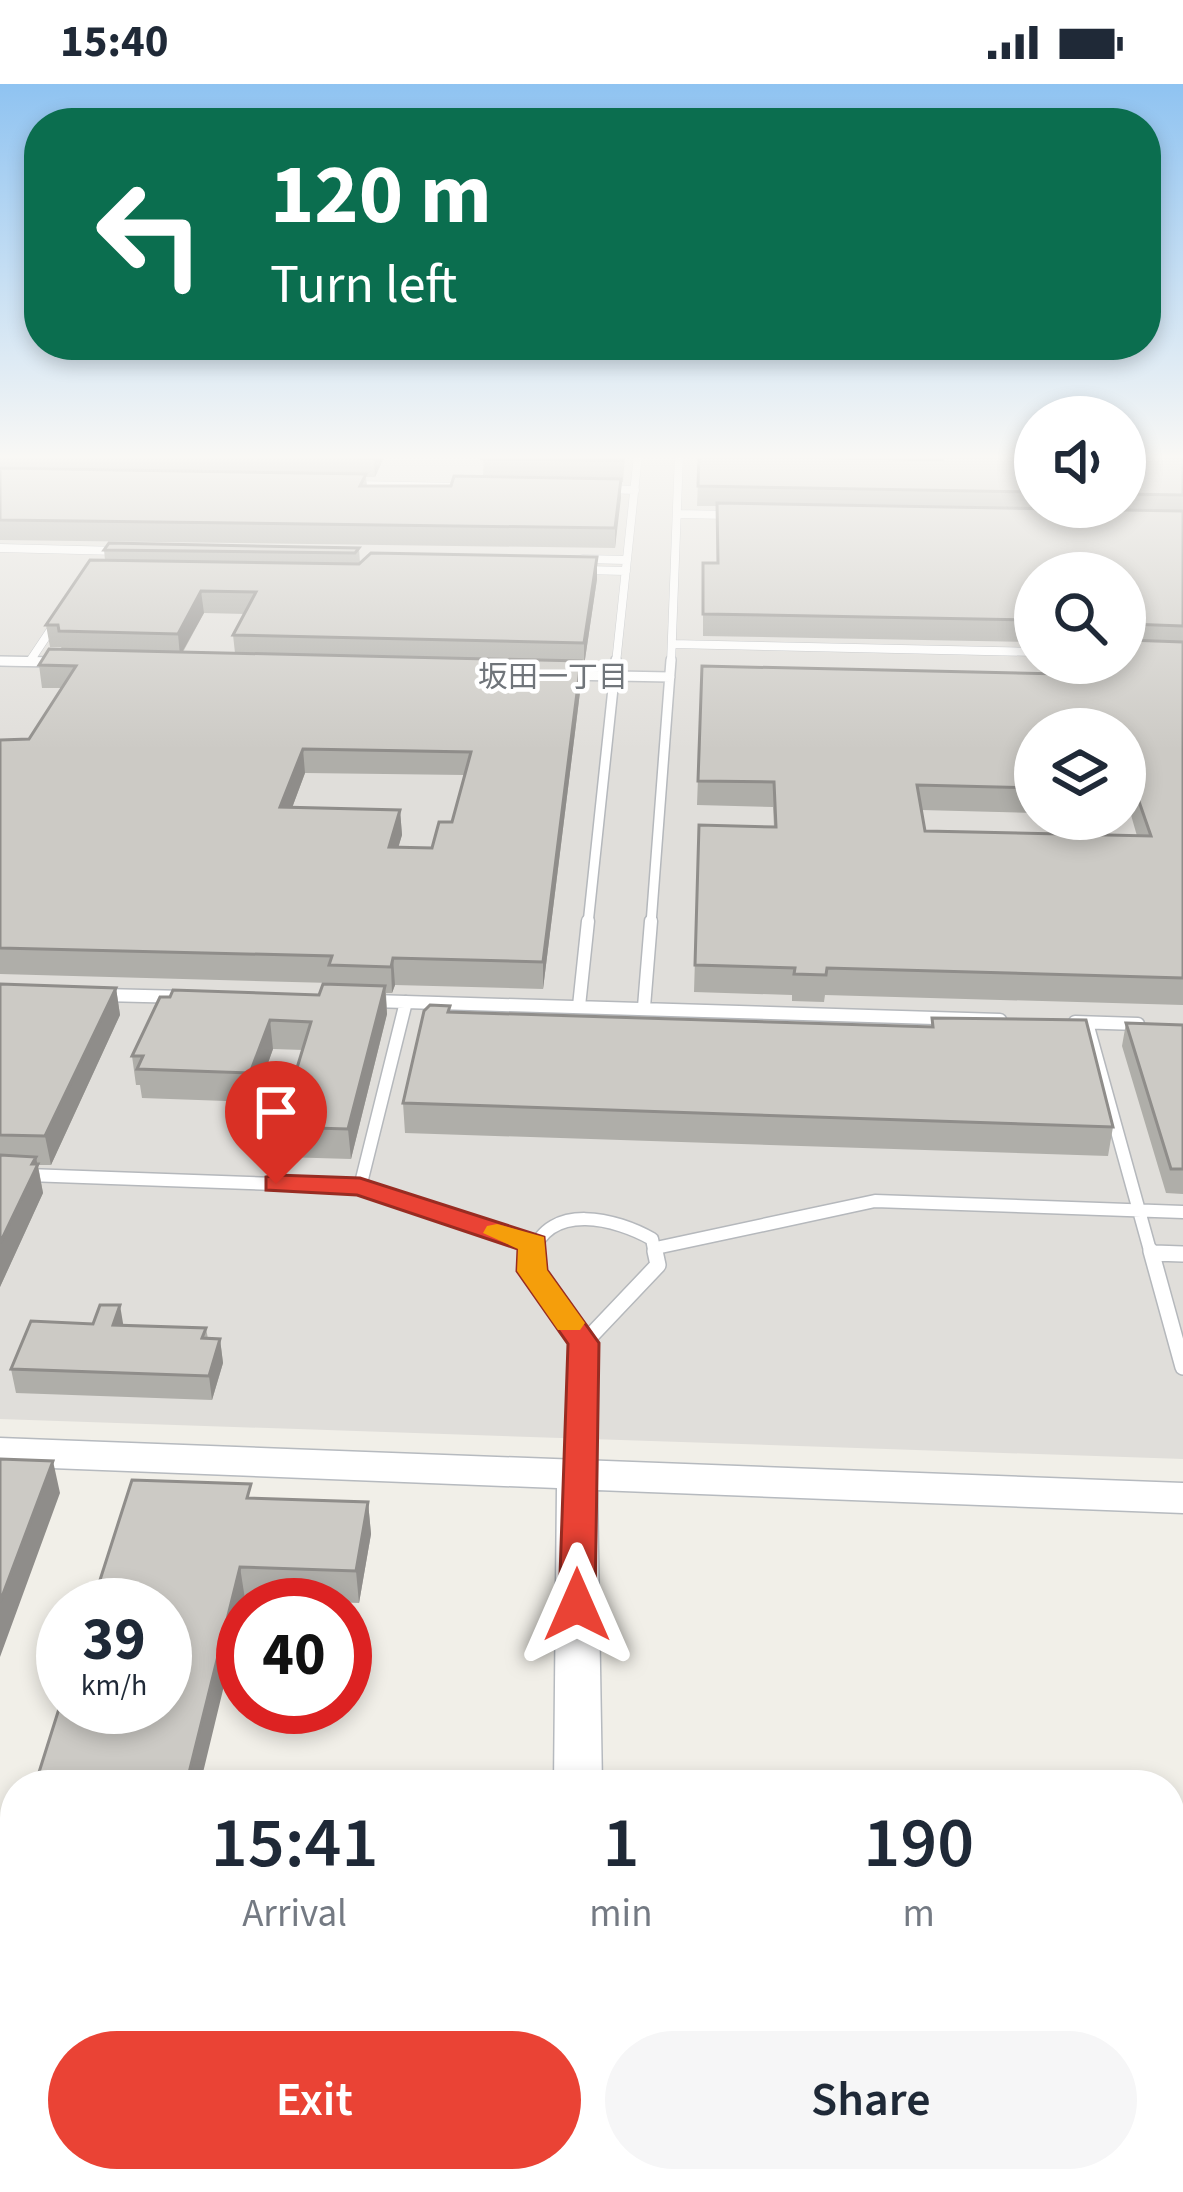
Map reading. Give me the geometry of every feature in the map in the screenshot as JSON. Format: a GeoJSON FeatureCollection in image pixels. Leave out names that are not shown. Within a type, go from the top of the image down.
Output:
{"type":"FeatureCollection","features":[{"type":"Feature","properties":{"kind":"street"},"geometry":{"type":"LineString","coordinates":[[0,1452],[1183,1498]]}},
{"type":"Feature","properties":{"kind":"street"},"geometry":{"type":"LineString","coordinates":[[578,1475],[578,1770]]}},
{"type":"Feature","properties":{"kind":"lane"},"geometry":{"type":"LineString","coordinates":[[96,562],[101,553]]}},
{"type":"Feature","properties":{"kind":"lane"},"geometry":{"type":"LineString","coordinates":[[579,1006],[627,553]]}},
{"type":"Feature","properties":{"kind":"lane"},"geometry":{"type":"LineString","coordinates":[[644,1007],[675,553]]}},
{"type":"Feature","properties":{"kind":"lane"},"geometry":{"type":"LineString","coordinates":[[561,559],[626,566]]}},
{"type":"Feature","properties":{"kind":"lane"},"geometry":{"type":"LineString","coordinates":[[580,570],[626,566]]}},
{"type":"Feature","properties":{"kind":"lane"},"geometry":{"type":"LineString","coordinates":[[30,662],[65,608]]}},
{"type":"Feature","properties":{"kind":"lane"},"geometry":{"type":"LineString","coordinates":[[672,644],[1014,652]]}},
{"type":"Feature","properties":{"kind":"lane"},"geometry":{"type":"LineString","coordinates":[[0,661],[76,663]]}},
{"type":"Feature","properties":{"kind":"lane"},"geometry":{"type":"LineString","coordinates":[[544,674],[670,677]]}},
{"type":"Feature","properties":{"kind":"lane"},"geometry":{"type":"LineString","coordinates":[[95,995],[191,997]]}},
{"type":"Feature","properties":{"kind":"lane"},"geometry":{"type":"LineString","coordinates":[[358,1001],[1017,1020]]}},
{"type":"Feature","properties":{"kind":"lane"},"geometry":{"type":"LineString","coordinates":[[360,1186],[406,1002]]}},
{"type":"Feature","properties":{"kind":"lane"},"geometry":{"type":"LineString","coordinates":[[1064,1022],[1159,1024]]}},
{"type":"Feature","properties":{"kind":"lane"},"geometry":{"type":"LineString","coordinates":[[1088,1023],[1183,1366]]}},
{"type":"Feature","properties":{"kind":"lane"},"geometry":{"type":"LineString","coordinates":[[0,1174],[360,1186],[533,1244]]}},
{"type":"Feature","properties":{"kind":"lane"},"geometry":{"type":"LineString","coordinates":[[656,1248],[875,1201],[1183,1212]]}},
{"type":"Feature","properties":{"kind":"lane"},"geometry":{"type":"LineString","coordinates":[[533,1244],[560,1223],[602,1218],[639,1229],[656,1248],[658,1265],[584,1343]]}},
{"type":"Feature","properties":{"kind":"lane"},"geometry":{"type":"LineString","coordinates":[[533,1244],[532,1271],[584,1343],[578,1475]]}},
{"type":"Feature","properties":{"kind":"lane"},"geometry":{"type":"LineString","coordinates":[[1154,1253],[1183,1254]]}},
{"type":"Feature","properties":{"kind":"shaded area"},"geometry":{"type":"Polygon","coordinates":[[[0,553],[1014,553],[1014,684],[1146,684],[1146,553],[1183,553],[1183,1459],[0,1419],[0,553]]]}},
{"type":"Feature","properties":{"kind":"building"},"geometry":{"type":"Polygon","coordinates":[[[371,553],[597,557],[584,643],[233,635],[256,592],[201,591],[178,634],[59,631],[58,625],[46,625],[90,560],[359,564],[371,553]]]}},
{"type":"Feature","properties":{"kind":"building"},"geometry":{"type":"Polygon","coordinates":[[[718,553],[1014,553],[1014,620],[703,614],[703,563],[718,563],[718,553]]]}},
{"type":"Feature","properties":{"kind":"building"},"geometry":{"type":"Polygon","coordinates":[[[1146,553],[1183,553],[1183,626],[1146,625],[1146,553]]]}},
{"type":"Feature","properties":{"kind":"building"},"geometry":{"type":"Polygon","coordinates":[[[1146,641],[1183,642],[1183,978],[827,968],[826,975],[794,974],[795,968],[695,965],[699,825],[776,827],[774,782],[698,781],[702,666],[1014,673],[1014,684],[1146,684],[1146,641]]]}},
{"type":"Feature","properties":{"kind":"building"},"geometry":{"type":"Polygon","coordinates":[[[49,649],[581,661],[543,962],[393,958],[391,967],[329,965],[332,956],[0,948],[0,740],[29,739],[76,666],[39,665],[49,649]],[[303,749],[280,807],[400,810],[389,847],[432,848],[439,822],[452,822],[471,752],[303,749]]]}},
{"type":"Feature","properties":{"kind":"building"},"geometry":{"type":"Polygon","coordinates":[[[0,984],[116,988],[45,1136],[0,1135],[0,984]]]}},
{"type":"Feature","properties":{"kind":"building"},"geometry":{"type":"Polygon","coordinates":[[[323,984],[385,986],[348,1129],[279,1127],[311,1022],[270,1020],[250,1073],[137,1069],[143,1056],[132,1056],[160,997],[170,997],[173,990],[319,995],[323,984]]]}},
{"type":"Feature","properties":{"kind":"building"},"geometry":{"type":"Polygon","coordinates":[[[430,1005],[450,1006],[448,1012],[933,1027],[932,1018],[1086,1020],[1113,1127],[403,1103],[424,1011],[430,1005]]]}},
{"type":"Feature","properties":{"kind":"building"},"geometry":{"type":"Polygon","coordinates":[[[1126,1023],[1183,1025],[1183,1169],[1171,1169],[1126,1023]]]}},
{"type":"Feature","properties":{"kind":"building"},"geometry":{"type":"Polygon","coordinates":[[[0,1155],[36,1157],[32,1164],[38,1164],[0,1243],[0,1155]]]}},
{"type":"Feature","properties":{"kind":"building"},"geometry":{"type":"Polygon","coordinates":[[[100,1305],[120,1305],[113,1325],[206,1328],[202,1338],[220,1339],[209,1376],[11,1369],[31,1321],[93,1324],[100,1305]]]}},
{"type":"Feature","properties":{"kind":"building"},"geometry":{"type":"Polygon","coordinates":[[[0,1459],[53,1461],[0,1602],[0,1459]]]}},
{"type":"Feature","properties":{"kind":"building"},"geometry":{"type":"Polygon","coordinates":[[[132,1480],[251,1484],[247,1498],[368,1502],[356,1571],[240,1567],[237,1578],[216,1578],[216,1664],[190,1770],[40,1770],[51,1734],[192,1734],[192,1578],[101,1578],[132,1480]]]}},
{"type":"Feature","properties":{"kind":"slow traffic"},"geometry":{"type":"LineString","coordinates":[[497,1233],[533,1244],[532,1271],[569,1323]]}},
{"type":"Feature","properties":{"kind":"district","name":"坂田一丁目"},"geometry":{"type":"Point","coordinates":[553,677]}},
{"type":"Feature","properties":{"kind":"route"},"geometry":{"type":"LineString","coordinates":[[276,1184],[360,1186],[376,1196],[533,1244],[532,1271],[584,1343],[577,1605]]}}]}
